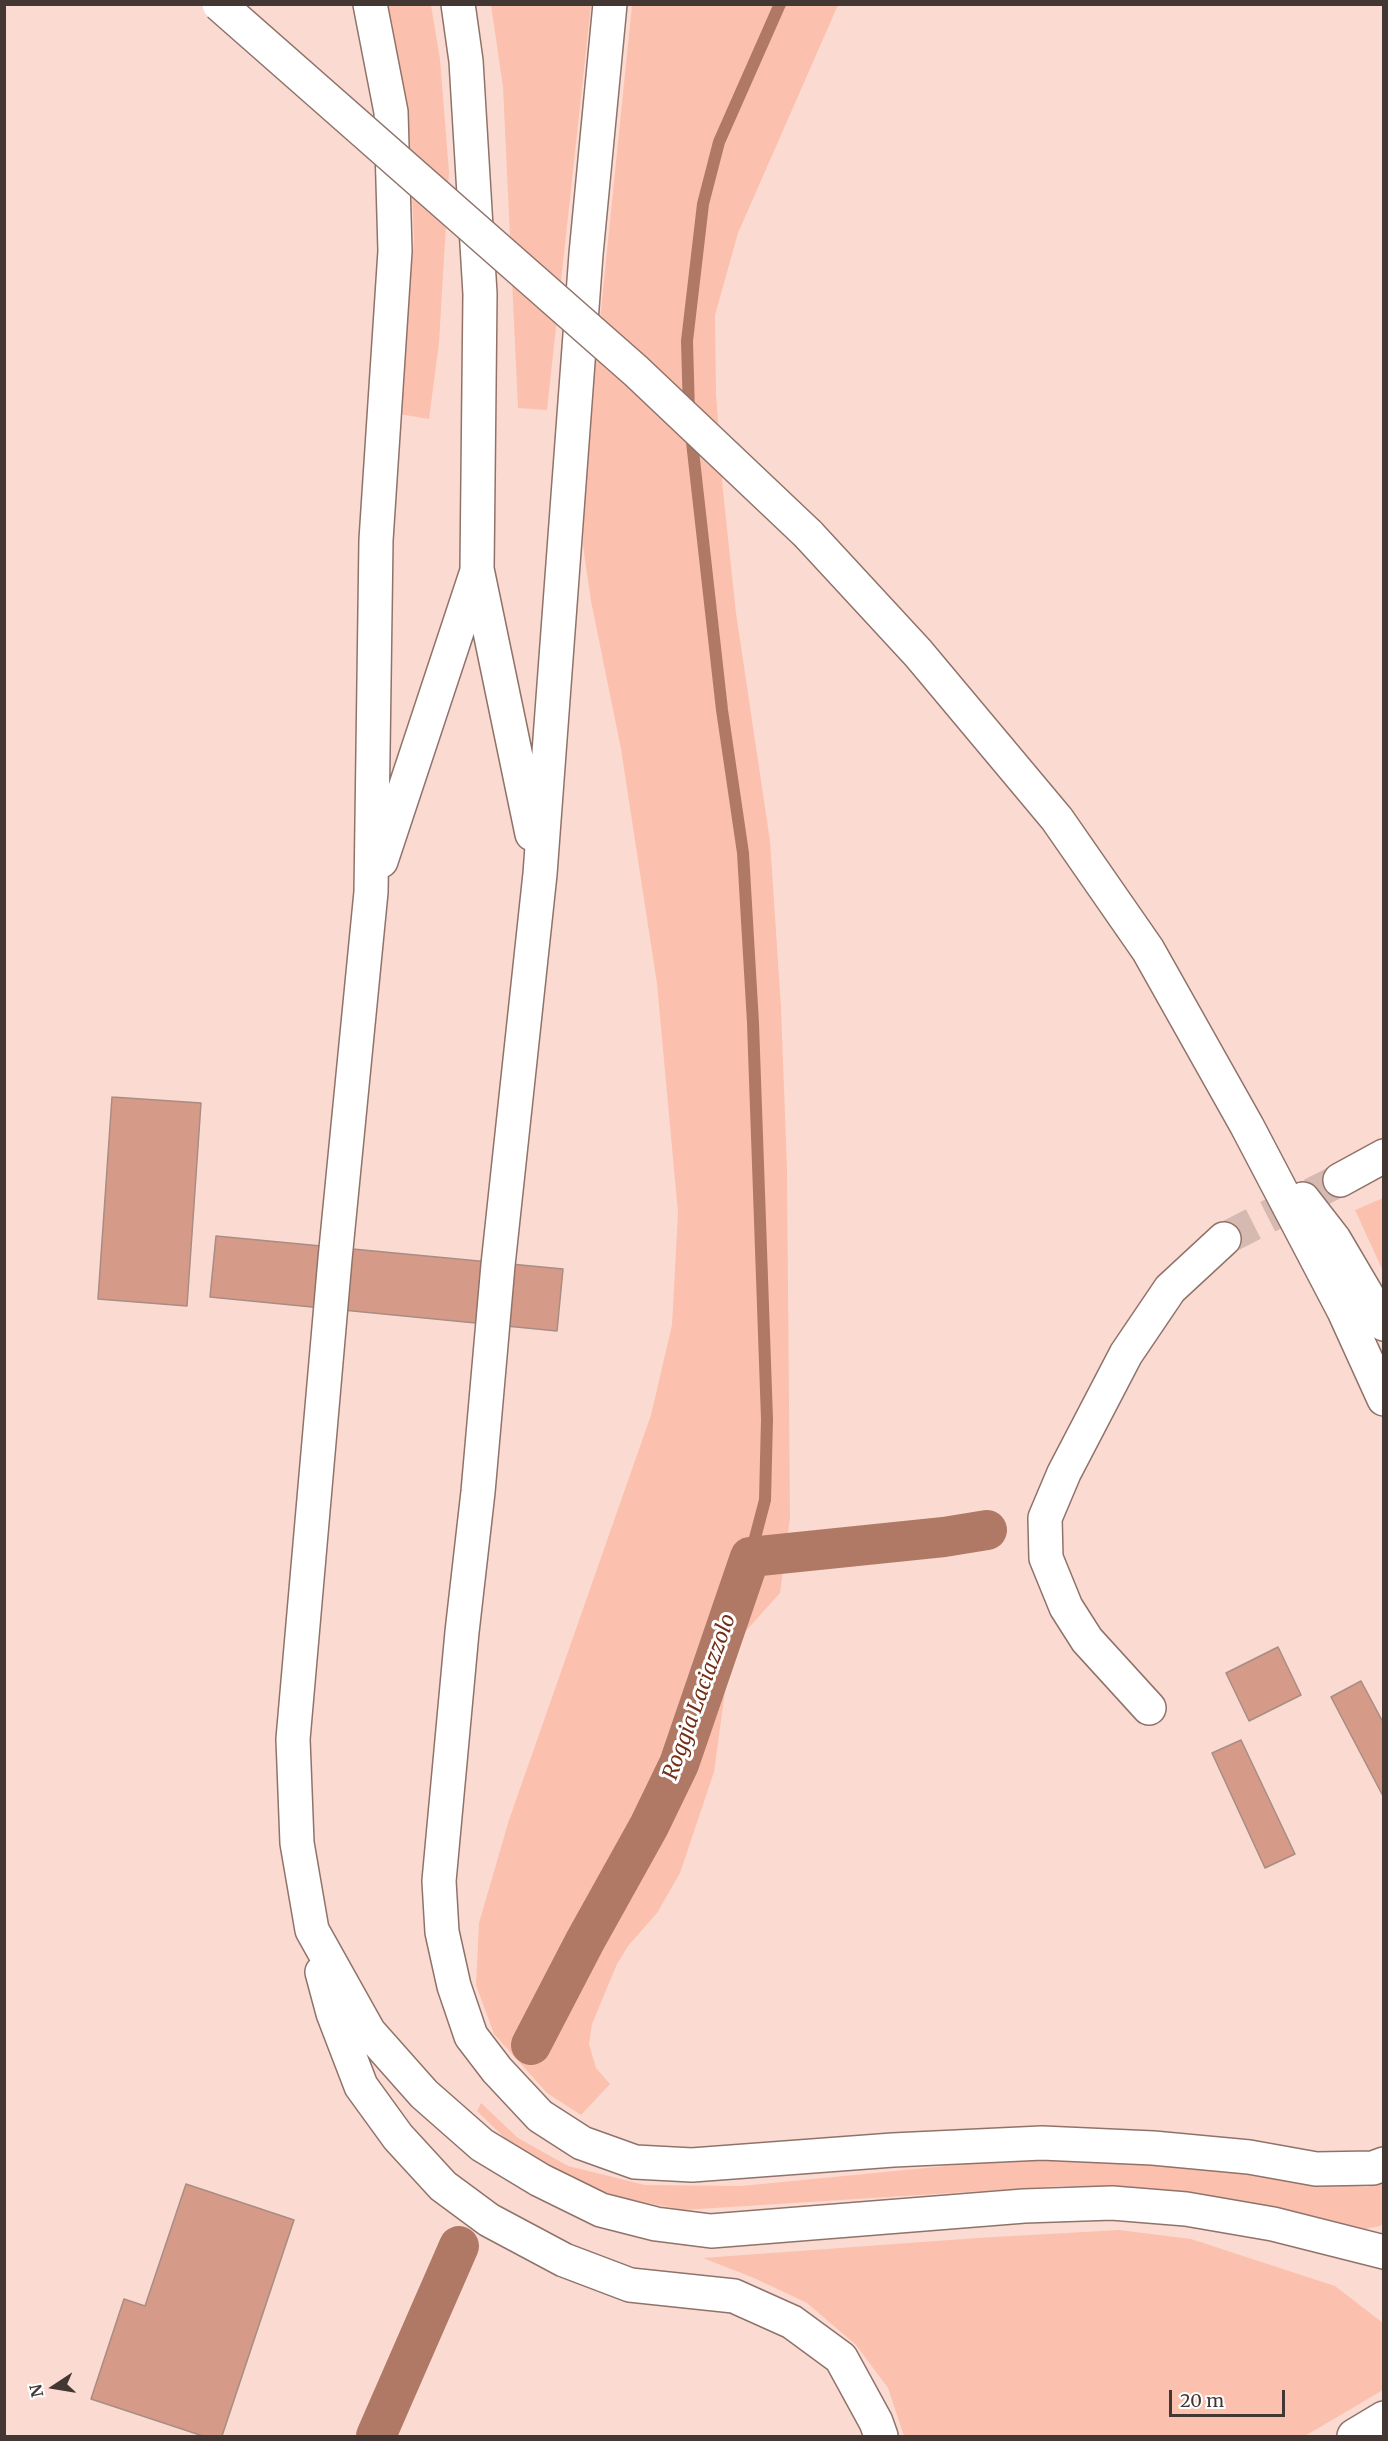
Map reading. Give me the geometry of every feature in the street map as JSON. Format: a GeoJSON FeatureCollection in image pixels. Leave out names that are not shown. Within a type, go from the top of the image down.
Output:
{"type":"FeatureCollection","features":[{"type":"Feature","properties":{"kind":"main road"},"geometry":{"type":"LineString","coordinates":[[219,4],[636,371],[808,534],[918,654],[1057,819],[1148,950],[1247,1126],[1344,1311],[1383,1399]]}},
{"type":"Feature","properties":{"kind":"main road"},"geometry":{"type":"LineString","coordinates":[[370,4],[392,112],[396,251],[376,540],[371,892],[335,1259],[293,1739],[297,1843],[312,1930],[333,2013],[361,2086],[398,2137],[443,2186],[489,2220],[564,2260],[630,2284],[734,2296],[792,2322],[841,2358],[876,2422],[881,2436]]}},
{"type":"Feature","properties":{"kind":"main road"},"geometry":{"type":"LineString","coordinates":[[458,4],[466,62],[480,294],[477,569],[540,874]]}},
{"type":"Feature","properties":{"kind":"main road"},"geometry":{"type":"LineString","coordinates":[[610,4],[586,254],[540,874],[498,1265],[440,1881],[442,1932],[454,1986],[471,2036],[497,2070],[540,2116],[582,2143],[635,2162],[692,2165],[893,2150],[1042,2143],[1153,2148],[1249,2157],[1316,2169],[1373,2168],[1383,2164]]}},
{"type":"Feature","properties":{"kind":"main road"},"geometry":{"type":"LineString","coordinates":[[371,892],[477,569]]}},
{"type":"Feature","properties":{"kind":"main road"},"geometry":{"type":"LineString","coordinates":[[1247,1126],[1334,1239],[1383,1324]]}},
{"type":"Feature","properties":{"kind":"main road"},"geometry":{"type":"LineString","coordinates":[[1340,1180],[1383,1156]]}},
{"type":"Feature","properties":{"kind":"main road"},"geometry":{"type":"LineString","coordinates":[[1149,1708],[1087,1640],[1066,1608],[1046,1558],[1045,1518],[1064,1473],[1126,1354],[1170,1289],[1224,1239]]}},
{"type":"Feature","properties":{"kind":"main road"},"geometry":{"type":"LineString","coordinates":[[312,1930],[369,2032],[424,2094],[482,2145],[540,2180],[601,2210],[656,2224],[711,2231],[1024,2206],[1112,2203],[1186,2209],[1273,2224],[1383,2252]]}},
{"type":"Feature","properties":{"kind":"main road"},"geometry":{"type":"LineString","coordinates":[[1354,2436],[1383,2418]]}},
{"type":"Feature","properties":{"kind":"shaded area"},"geometry":{"type":"Polygon","coordinates":[[[387,5],[431,5],[440,59],[449,172],[439,343],[429,419],[399,414],[414,239],[408,109],[387,5]]]}},
{"type":"Feature","properties":{"kind":"shaded area"},"geometry":{"type":"Polygon","coordinates":[[[491,5],[591,5],[547,410],[518,408],[503,87],[491,5]]]}},
{"type":"Feature","properties":{"kind":"shaded area"},"geometry":{"type":"Polygon","coordinates":[[[632,5],[838,5],[738,233],[715,315],[716,393],[723,491],[736,613],[770,841],[781,1007],[787,1169],[790,1518],[780,1593],[735,1643],[729,1662],[714,1772],[680,1873],[657,1913],[628,1946],[617,1964],[592,2024],[589,2044],[596,2068],[610,2084],[581,2115],[547,2093],[494,2034],[476,1985],[479,1923],[509,1820],[651,1415],[672,1325],[678,1213],[657,984],[621,749],[591,601],[583,546],[585,467],[632,5]]]}},
{"type":"Feature","properties":{"kind":"shaded area"},"geometry":{"type":"Polygon","coordinates":[[[1383,1198],[1383,1271],[1355,1210],[1383,1198]]]}},
{"type":"Feature","properties":{"kind":"shaded area"},"geometry":{"type":"Polygon","coordinates":[[[481,2103],[518,2138],[568,2166],[645,2185],[741,2186],[987,2162],[1111,2159],[1366,2187],[1383,2182],[1383,2223],[1380,2226],[1365,2229],[1237,2201],[1132,2188],[1062,2186],[683,2210],[619,2197],[558,2175],[513,2146],[477,2111],[481,2103]]]}},
{"type":"Feature","properties":{"kind":"shaded area"},"geometry":{"type":"Polygon","coordinates":[[[1119,2230],[1191,2239],[1335,2286],[1383,2323],[1383,2390],[1305,2436],[904,2436],[888,2388],[856,2345],[807,2303],[754,2278],[703,2258],[977,2238],[1119,2230]]]}},
{"type":"Feature","properties":{"kind":"building"},"geometry":{"type":"Polygon","coordinates":[[[112,1097],[201,1103],[187,1306],[98,1299],[112,1097]]]}},
{"type":"Feature","properties":{"kind":"building"},"geometry":{"type":"Polygon","coordinates":[[[216,1236],[563,1269],[557,1331],[210,1297],[216,1236]]]}},
{"type":"Feature","properties":{"kind":"building"},"geometry":{"type":"Polygon","coordinates":[[[1278,1647],[1301,1695],[1249,1721],[1226,1673],[1278,1647]]]}},
{"type":"Feature","properties":{"kind":"building"},"geometry":{"type":"Polygon","coordinates":[[[1361,1681],[1384,1724],[1384,1798],[1331,1697],[1361,1681]]]}},
{"type":"Feature","properties":{"kind":"building"},"geometry":{"type":"Polygon","coordinates":[[[1241,1740],[1295,1854],[1265,1868],[1212,1753],[1241,1740]]]}},
{"type":"Feature","properties":{"kind":"building"},"geometry":{"type":"Polygon","coordinates":[[[186,2184],[294,2220],[222,2436],[203,2436],[91,2399],[124,2299],[145,2306],[186,2184]]]}},
{"type":"Feature","properties":{"kind":"waterway"},"geometry":{"type":"LineString","coordinates":[[689,413],[687,341],[703,204],[719,142],[780,4]]}},
{"type":"Feature","properties":{"kind":"waterway"},"geometry":{"type":"LineString","coordinates":[[691,433],[722,710],[743,853],[753,1023],[767,1419],[765,1500],[750,1557]]}},
{"type":"Feature","properties":{"kind":"waterway","name":"Roggia Laciazzolo"},"geometry":{"type":"LineString","coordinates":[[531,2045],[649,1826],[679,1764],[750,1557],[944,1537],[987,1530]]}},
{"type":"Feature","properties":{"kind":"waterway","name":"Roggia Laciazzolo"},"geometry":{"type":"LineString","coordinates":[[376,2436],[459,2246]]}},
{"type":"Feature","properties":{"kind":"tunnel"},"geometry":{"type":"LineString","coordinates":[[1224,1239],[1340,1180]]}}]}
